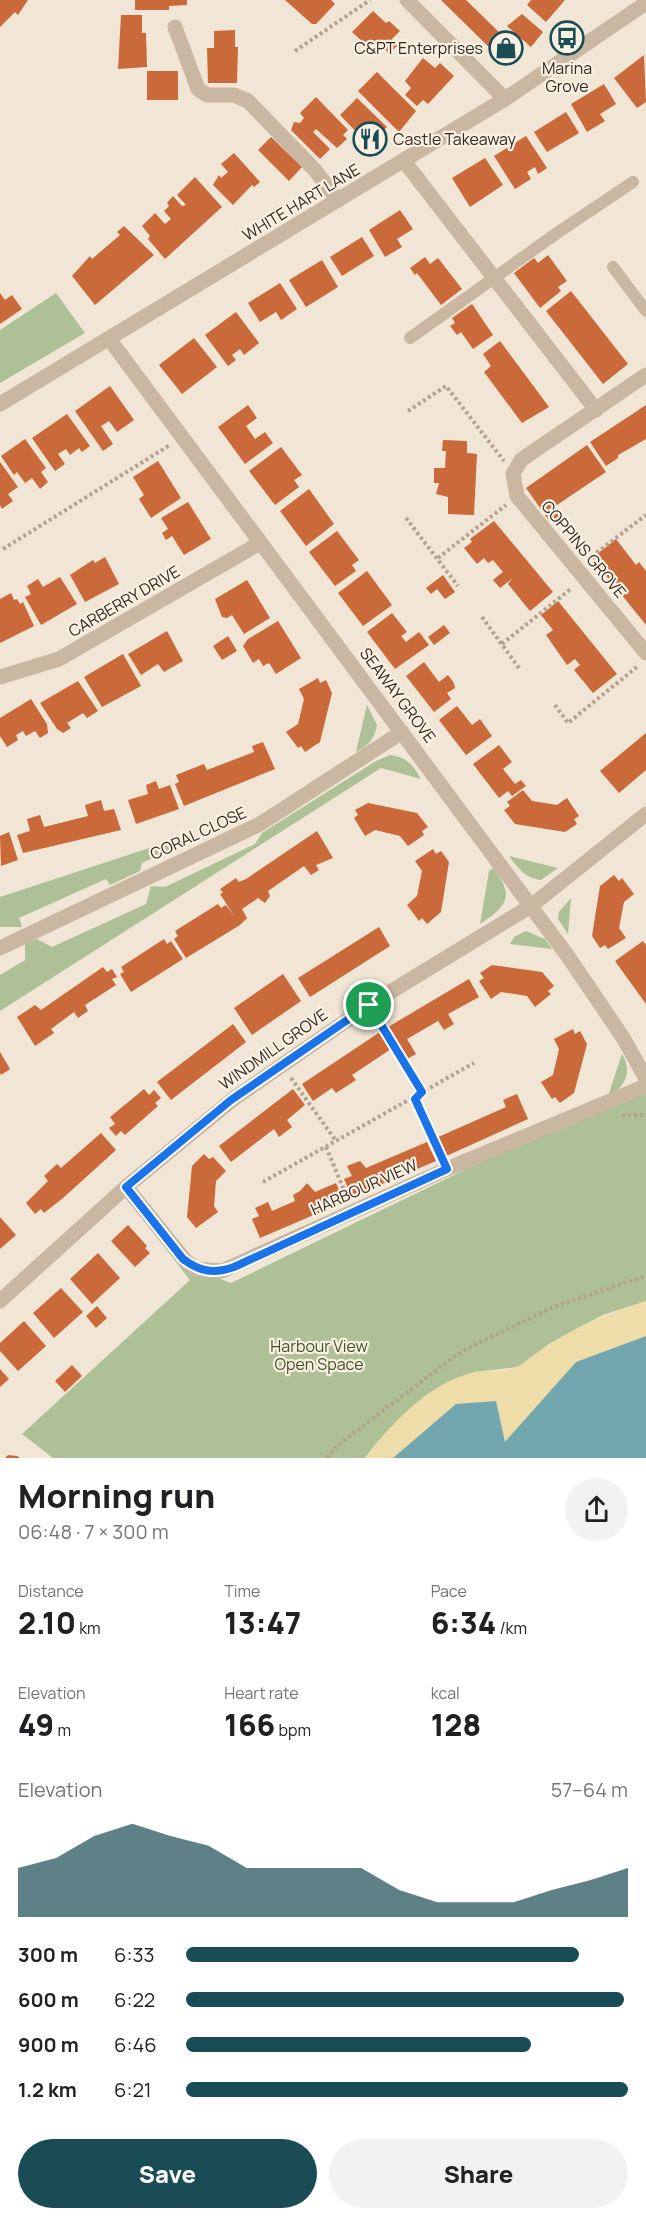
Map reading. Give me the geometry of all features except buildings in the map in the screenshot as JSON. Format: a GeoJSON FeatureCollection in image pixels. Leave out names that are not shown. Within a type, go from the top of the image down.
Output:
{"type":"FeatureCollection","features":[{"type":"Feature","properties":{"kind":"street"},"geometry":{"type":"LineString","coordinates":[[407,0],[505,99]]}},
{"type":"Feature","properties":{"kind":"street","name":"WHITE HART LANE"},"geometry":{"type":"LineString","coordinates":[[0,404],[505,99],[646,3]]}},
{"type":"Feature","properties":{"kind":"street"},"geometry":{"type":"LineString","coordinates":[[175,27],[198,89],[207,96],[234,95],[248,101],[314,169],[338,200]]}},
{"type":"Feature","properties":{"kind":"street"},"geometry":{"type":"LineString","coordinates":[[404,161],[596,410]]}},
{"type":"Feature","properties":{"kind":"street","name":"SEAWAY GROVE"},"geometry":{"type":"LineString","coordinates":[[110,339],[531,906],[624,1039],[646,1079]]}},
{"type":"Feature","properties":{"kind":"street"},"geometry":{"type":"LineString","coordinates":[[517,496],[513,474],[521,460],[646,375]]}},
{"type":"Feature","properties":{"kind":"street","name":"COPPINS GROVE"},"geometry":{"type":"LineString","coordinates":[[517,496],[646,653]]}},
{"type":"Feature","properties":{"kind":"street","name":"CARBERRY DRIVE"},"geometry":{"type":"LineString","coordinates":[[0,677],[59,659],[260,543]]}},
{"type":"Feature","properties":{"kind":"street","name":"CORAL CLOSE"},"geometry":{"type":"LineString","coordinates":[[0,948],[260,824],[402,732]]}},
{"type":"Feature","properties":{"kind":"street","name":"WINDMILL GROVE"},"geometry":{"type":"LineString","coordinates":[[0,1301],[194,1129],[281,1064],[369,1005],[531,906],[646,814]]}},
{"type":"Feature","properties":{"kind":"street","name":"HARBOUR VIEW"},"geometry":{"type":"LineString","coordinates":[[126,1187],[183,1259],[195,1269],[209,1272],[234,1267],[447,1169],[646,1086]]}},
{"type":"Feature","properties":{"kind":"lane"},"geometry":{"type":"LineString","coordinates":[[410,338],[633,182]]}},
{"type":"Feature","properties":{"kind":"lane"},"geometry":{"type":"LineString","coordinates":[[613,267],[646,311]]}},
{"type":"Feature","properties":{"kind":"path"},"geometry":{"type":"LineString","coordinates":[[295,51],[370,0]]}},
{"type":"Feature","properties":{"kind":"path"},"geometry":{"type":"LineString","coordinates":[[408,411],[446,386],[513,474]]}},
{"type":"Feature","properties":{"kind":"path"},"geometry":{"type":"LineString","coordinates":[[3,549],[182,438]]}},
{"type":"Feature","properties":{"kind":"path"},"geometry":{"type":"LineString","coordinates":[[438,558],[517,496]]}},
{"type":"Feature","properties":{"kind":"path"},"geometry":{"type":"LineString","coordinates":[[502,644],[646,515]]}},
{"type":"Feature","properties":{"kind":"path"},"geometry":{"type":"LineString","coordinates":[[406,518],[458,586]]}},
{"type":"Feature","properties":{"kind":"path"},"geometry":{"type":"LineString","coordinates":[[482,617],[519,668]]}},
{"type":"Feature","properties":{"kind":"path"},"geometry":{"type":"LineString","coordinates":[[555,705],[568,723],[646,660]]}},
{"type":"Feature","properties":{"kind":"path"},"geometry":{"type":"LineString","coordinates":[[369,1005],[422,1092]]}},
{"type":"Feature","properties":{"kind":"path"},"geometry":{"type":"LineString","coordinates":[[263,1182],[415,1099],[422,1092],[474,1063]]}},
{"type":"Feature","properties":{"kind":"path"},"geometry":{"type":"LineString","coordinates":[[281,1064],[336,1141]]}},
{"type":"Feature","properties":{"kind":"path"},"geometry":{"type":"LineString","coordinates":[[415,1099],[447,1169]]}},
{"type":"Feature","properties":{"kind":"path"},"geometry":{"type":"LineString","coordinates":[[326,1147],[354,1211]]}},
{"type":"Feature","properties":{"kind":"path"},"geometry":{"type":"LineString","coordinates":[[327,1458],[338,1446],[456,1355],[554,1307],[646,1276]]}},
{"type":"Feature","properties":{"kind":"green space"},"geometry":{"type":"Polygon","coordinates":[[[56,293],[85,333],[0,383],[0,330],[56,293]]]}},
{"type":"Feature","properties":{"kind":"green space"},"geometry":{"type":"Polygon","coordinates":[[[367,705],[377,725],[370,742],[356,752],[367,705]]]}},
{"type":"Feature","properties":{"kind":"green space"},"geometry":{"type":"Polygon","coordinates":[[[390,755],[409,762],[421,779],[381,768],[0,1011],[0,975],[25,960],[25,944],[37,939],[52,947],[146,904],[151,886],[165,887],[255,844],[262,833],[376,761],[390,755]]]}},
{"type":"Feature","properties":{"kind":"green space"},"geometry":{"type":"Polygon","coordinates":[[[189,835],[191,840],[142,863],[140,871],[110,885],[106,879],[19,918],[22,927],[0,927],[0,897],[189,835]]]}},
{"type":"Feature","properties":{"kind":"green space"},"geometry":{"type":"Polygon","coordinates":[[[509,856],[558,868],[541,880],[535,879],[522,872],[509,856]]]}},
{"type":"Feature","properties":{"kind":"green space"},"geometry":{"type":"Polygon","coordinates":[[[493,868],[504,886],[505,900],[496,912],[480,924],[489,871],[493,868]]]}},
{"type":"Feature","properties":{"kind":"green space"},"geometry":{"type":"Polygon","coordinates":[[[571,898],[568,934],[558,919],[559,912],[571,898]]]}},
{"type":"Feature","properties":{"kind":"green space"},"geometry":{"type":"Polygon","coordinates":[[[526,931],[545,939],[552,949],[510,944],[514,937],[526,931]]]}},
{"type":"Feature","properties":{"kind":"green space"},"geometry":{"type":"Polygon","coordinates":[[[622,1054],[627,1067],[626,1078],[614,1093],[608,1096],[622,1054]]]}},
{"type":"Feature","properties":{"kind":"green space","name":"Harbour View Open Space"},"geometry":{"type":"Polygon","coordinates":[[[646,1086],[646,1301],[603,1315],[549,1344],[518,1367],[474,1372],[378,1441],[365,1458],[53,1458],[22,1434],[190,1280],[129,1201],[200,1271],[231,1283],[580,1114],[646,1086]]]}},
{"type":"Feature","properties":{"kind":"sand"},"geometry":{"type":"Polygon","coordinates":[[[646,1301],[646,1384],[508,1446],[439,1419],[424,1431],[404,1458],[365,1458],[399,1419],[440,1386],[471,1373],[514,1368],[573,1331],[609,1314],[646,1301]]]}},
{"type":"Feature","properties":{"kind":"water"},"geometry":{"type":"Polygon","coordinates":[[[646,1336],[646,1458],[393,1458],[456,1404],[496,1401],[505,1442],[576,1362],[646,1336]]]}},
{"type":"Feature","properties":{"kind":"place","name":"Marina Grove"},"geometry":{"type":"Point","coordinates":[567,38]}},
{"type":"Feature","properties":{"kind":"place","name":"C&PT Enterprises"},"geometry":{"type":"Point","coordinates":[506,48]}},
{"type":"Feature","properties":{"kind":"place","name":"Castle Takeaway"},"geometry":{"type":"Point","coordinates":[370,139]}},
{"type":"Feature","properties":{"kind":"route"},"geometry":{"type":"LineString","coordinates":[[369,1005],[422,1092],[415,1099],[447,1169],[234,1267],[209,1272],[195,1269],[183,1259],[126,1187],[231,1100],[369,1005]]}}]}
